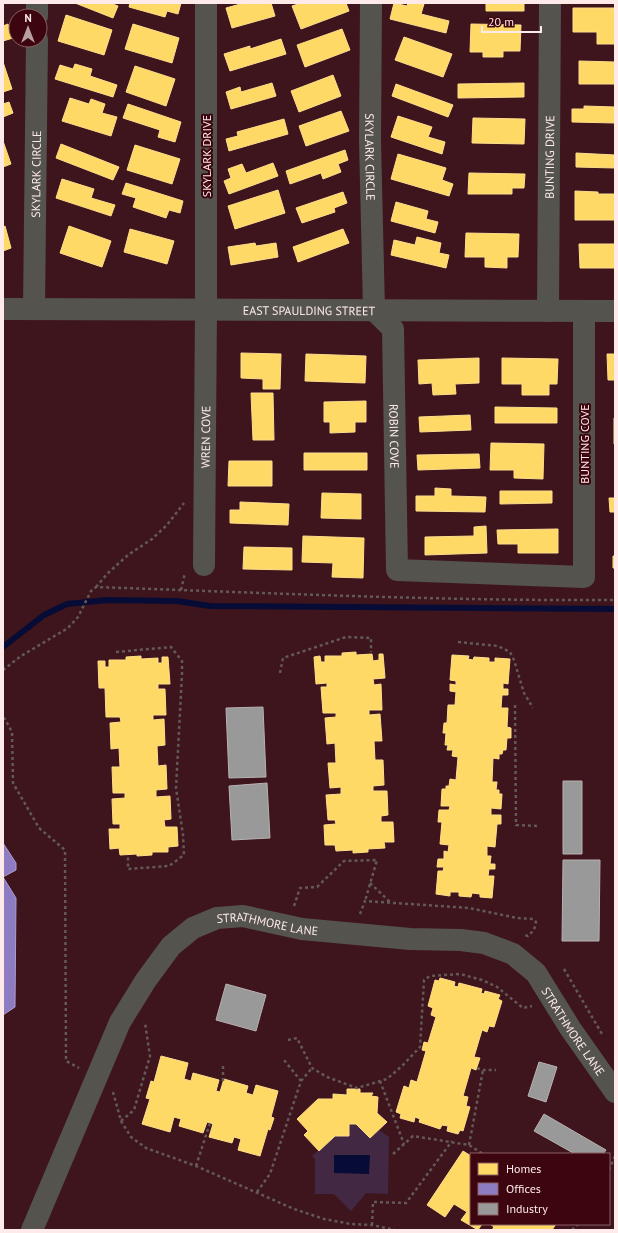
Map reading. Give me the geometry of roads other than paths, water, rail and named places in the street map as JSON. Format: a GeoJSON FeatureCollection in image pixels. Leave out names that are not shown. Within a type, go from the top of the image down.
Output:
{"type":"FeatureCollection","features":[{"type":"Feature","properties":{"kind":"street","name":"SKYLARK DRIVE"},"geometry":{"type":"LineString","coordinates":[[206,3],[206,309]]}},
{"type":"Feature","properties":{"kind":"street","name":"SKYLARK CIRCLE"},"geometry":{"type":"LineString","coordinates":[[371,3],[370,141],[374,310]]}},
{"type":"Feature","properties":{"kind":"street","name":"BUNTING DRIVE"},"geometry":{"type":"LineString","coordinates":[[548,311],[550,3]]}},
{"type":"Feature","properties":{"kind":"street","name":"SKYLARK CIRCLE"},"geometry":{"type":"LineString","coordinates":[[34,309],[37,48]]}},
{"type":"Feature","properties":{"kind":"street","name":"EAST SPAULDING STREET"},"geometry":{"type":"LineString","coordinates":[[3,309],[615,311]]}},
{"type":"Feature","properties":{"kind":"street","name":"WREN COVE"},"geometry":{"type":"LineString","coordinates":[[195,567],[206,309]]}},
{"type":"Feature","properties":{"kind":"street","name":"ROBIN COVE"},"geometry":{"type":"LineString","coordinates":[[374,310],[393,329],[397,570],[584,577]]}},
{"type":"Feature","properties":{"kind":"street","name":"BUNTING COVE"},"geometry":{"type":"LineString","coordinates":[[584,311],[584,577]]}},
{"type":"Feature","properties":{"kind":"street","name":"STRATHMORE LANE"},"geometry":{"type":"LineString","coordinates":[[32,1230],[120,1022],[146,980],[171,946],[193,928],[217,918],[243,916],[302,929],[410,939],[461,940],[484,943],[512,954],[536,974],[570,1028],[615,1092]]}},
{"type":"Feature","properties":{"kind":"waterway"},"geometry":{"type":"LineString","coordinates":[[3,647],[44,615],[67,604],[107,600],[177,601],[210,606],[615,609]]}}]}
